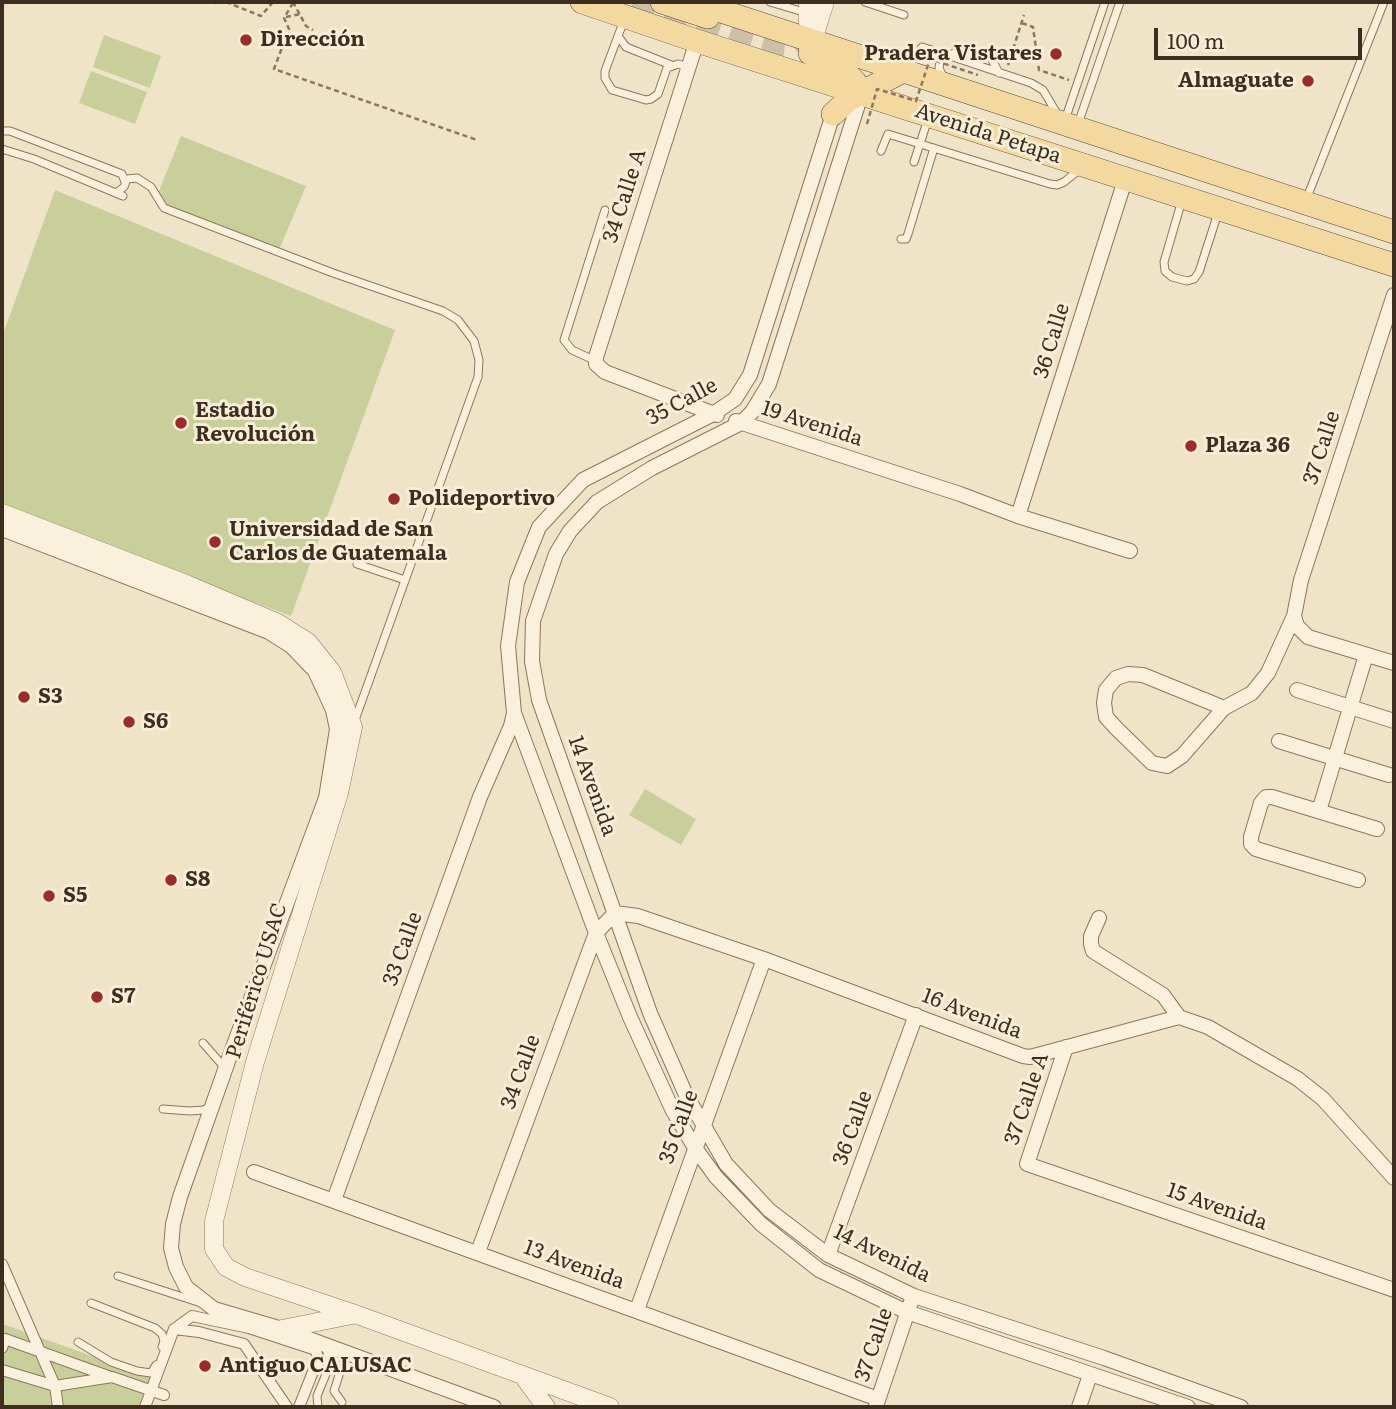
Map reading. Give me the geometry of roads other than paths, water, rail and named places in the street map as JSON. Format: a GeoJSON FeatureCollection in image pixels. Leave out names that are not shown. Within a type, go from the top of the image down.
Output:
{"type":"FeatureCollection","features":[{"type":"Feature","properties":{"kind":"main road","name":"Avenida Petapa"},"geometry":{"type":"LineString","coordinates":[[582,2],[622,26],[697,41],[1394,265]]}},
{"type":"Feature","properties":{"kind":"main road"},"geometry":{"type":"LineString","coordinates":[[662,2],[779,40],[838,65],[855,82],[833,114]]}},
{"type":"Feature","properties":{"kind":"main road","name":"Avenida Petapa"},"geometry":{"type":"LineString","coordinates":[[694,2],[722,6],[813,40],[1068,126],[1394,232]]}},
{"type":"Feature","properties":{"kind":"main road"},"geometry":{"type":"LineString","coordinates":[[851,89],[913,73],[915,78],[906,88],[905,102],[919,112]]}},
{"type":"Feature","properties":{"kind":"main road"},"geometry":{"type":"LineString","coordinates":[[1269,224],[1284,224],[1299,218],[1304,204]]}},
{"type":"Feature","properties":{"kind":"street"},"geometry":{"type":"LineString","coordinates":[[813,40],[825,2]]}},
{"type":"Feature","properties":{"kind":"street"},"geometry":{"type":"LineString","coordinates":[[808,8],[813,40]]}},
{"type":"Feature","properties":{"kind":"street","name":"34 Calle A"},"geometry":{"type":"LineString","coordinates":[[596,362],[597,351],[697,41]]}},
{"type":"Feature","properties":{"kind":"street"},"geometry":{"type":"LineString","coordinates":[[741,423],[752,412],[769,384],[851,89]]}},
{"type":"Feature","properties":{"kind":"street","name":"35 Calle"},"geometry":{"type":"LineString","coordinates":[[514,713],[508,646],[517,582],[539,527],[583,480],[713,414],[735,399],[750,375],[833,114]]}},
{"type":"Feature","properties":{"kind":"street","name":"36 Calle"},"geometry":{"type":"LineString","coordinates":[[1018,516],[1126,177]]}},
{"type":"Feature","properties":{"kind":"street","name":"37 Calle"},"geometry":{"type":"LineString","coordinates":[[1224,708],[1143,675],[1128,674],[1116,678],[1106,690],[1104,703],[1106,717],[1117,729],[1152,762],[1167,766],[1182,756],[1224,708],[1252,693],[1268,673],[1294,616],[1301,580],[1394,295]]}},
{"type":"Feature","properties":{"kind":"street","name":"19 Avenida"},"geometry":{"type":"LineString","coordinates":[[596,362],[606,372],[713,414],[1130,551]]}},
{"type":"Feature","properties":{"kind":"street","name":"14 Avenida"},"geometry":{"type":"LineString","coordinates":[[741,423],[652,468],[597,502],[570,531],[556,554],[533,621],[532,662],[539,700],[650,1013],[702,1126],[726,1164],[760,1201],[828,1255],[914,1296],[1104,1358],[1241,1407]]}},
{"type":"Feature","properties":{"kind":"street"},"geometry":{"type":"LineString","coordinates":[[2,513],[278,623],[308,642],[332,672],[352,727]]}},
{"type":"Feature","properties":{"kind":"street","name":"Periférico USAC"},"geometry":{"type":"LineString","coordinates":[[2,528],[269,632],[290,646],[315,671],[329,699],[337,729],[326,798],[180,1197],[173,1224],[171,1248],[176,1267],[186,1287],[214,1309],[282,1329],[494,1407]]}},
{"type":"Feature","properties":{"kind":"street"},"geometry":{"type":"LineString","coordinates":[[1294,616],[1297,626],[1308,637],[1394,663]]}},
{"type":"Feature","properties":{"kind":"street"},"geometry":{"type":"LineString","coordinates":[[1319,811],[1366,655]]}},
{"type":"Feature","properties":{"kind":"street"},"geometry":{"type":"LineString","coordinates":[[1297,690],[1394,721]]}},
{"type":"Feature","properties":{"kind":"street","name":"14 Avenida"},"geometry":{"type":"LineString","coordinates":[[514,713],[596,933],[630,1017],[673,1111],[716,1177],[761,1224],[820,1270],[907,1311],[1188,1407]]}},
{"type":"Feature","properties":{"kind":"street","name":"33 Calle"},"geometry":{"type":"LineString","coordinates":[[334,1200],[480,797],[512,726],[514,713]]}},
{"type":"Feature","properties":{"kind":"street","name":"Periférico USAC"},"geometry":{"type":"LineString","coordinates":[[352,727],[340,793],[255,1062],[214,1221],[214,1249],[226,1266],[245,1277],[610,1407]]}},
{"type":"Feature","properties":{"kind":"street"},"geometry":{"type":"LineString","coordinates":[[1279,741],[1389,775]]}},
{"type":"Feature","properties":{"kind":"street"},"geometry":{"type":"LineString","coordinates":[[1358,880],[1256,849],[1251,844],[1261,803],[1266,797],[1377,829]]}},
{"type":"Feature","properties":{"kind":"street","name":"34 Calle"},"geometry":{"type":"LineString","coordinates":[[478,1252],[596,933],[615,913]]}},
{"type":"Feature","properties":{"kind":"street","name":"16 Avenida"},"geometry":{"type":"LineString","coordinates":[[615,913],[638,916],[764,959],[1023,1056],[1030,1057],[1179,1017]]}},
{"type":"Feature","properties":{"kind":"street"},"geometry":{"type":"LineString","coordinates":[[1099,918],[1091,936],[1093,951],[1163,995],[1179,1017],[1208,1027],[1298,1079],[1323,1099],[1394,1178]]}},
{"type":"Feature","properties":{"kind":"street","name":"35 Calle"},"geometry":{"type":"LineString","coordinates":[[637,1310],[764,959]]}},
{"type":"Feature","properties":{"kind":"street","name":"36 Calle"},"geometry":{"type":"LineString","coordinates":[[828,1255],[916,1015]]}},
{"type":"Feature","properties":{"kind":"street","name":"37 Calle A"},"geometry":{"type":"LineString","coordinates":[[1027,1164],[1066,1047]]}},
{"type":"Feature","properties":{"kind":"street","name":"15 Avenida"},"geometry":{"type":"LineString","coordinates":[[1027,1164],[1394,1290]]}},
{"type":"Feature","properties":{"kind":"street","name":"13 Avenida"},"geometry":{"type":"LineString","coordinates":[[254,1171],[637,1310],[877,1403]]}},
{"type":"Feature","properties":{"kind":"street"},"geometry":{"type":"LineString","coordinates":[[2,1264],[55,1386],[58,1407]]}},
{"type":"Feature","properties":{"kind":"street","name":"37 Calle"},"geometry":{"type":"LineString","coordinates":[[877,1403],[914,1296]]}},
{"type":"Feature","properties":{"kind":"street"},"geometry":{"type":"LineString","coordinates":[[282,1329],[355,1314]]}},
{"type":"Feature","properties":{"kind":"street"},"geometry":{"type":"LineString","coordinates":[[145,1407],[174,1329],[191,1316],[249,1328],[316,1350],[318,1359],[299,1407]]}},
{"type":"Feature","properties":{"kind":"street"},"geometry":{"type":"LineString","coordinates":[[174,1329],[199,1332],[243,1344],[287,1407]]}},
{"type":"Feature","properties":{"kind":"street"},"geometry":{"type":"LineString","coordinates":[[2,1348],[5,1339],[164,1395]]}},
{"type":"Feature","properties":{"kind":"street"},"geometry":{"type":"LineString","coordinates":[[2,1370],[55,1386],[112,1377]]}},
{"type":"Feature","properties":{"kind":"street"},"geometry":{"type":"LineString","coordinates":[[1079,1407],[1090,1375]]}},
{"type":"Feature","properties":{"kind":"street"},"geometry":{"type":"LineString","coordinates":[[523,1376],[546,1407]]}},
{"type":"Feature","properties":{"kind":"lane"},"geometry":{"type":"LineString","coordinates":[[770,2],[808,8]]}},
{"type":"Feature","properties":{"kind":"lane"},"geometry":{"type":"LineString","coordinates":[[865,2],[904,15]]}},
{"type":"Feature","properties":{"kind":"lane"},"geometry":{"type":"LineString","coordinates":[[1068,126],[1105,2]]}},
{"type":"Feature","properties":{"kind":"lane"},"geometry":{"type":"LineString","coordinates":[[1068,126],[1120,2]]}},
{"type":"Feature","properties":{"kind":"lane"},"geometry":{"type":"LineString","coordinates":[[1304,204],[1384,2]]}},
{"type":"Feature","properties":{"kind":"lane"},"geometry":{"type":"LineString","coordinates":[[622,26],[605,71],[605,78],[612,90],[646,100],[655,97],[667,68],[671,65]]}},
{"type":"Feature","properties":{"kind":"lane"},"geometry":{"type":"LineString","coordinates":[[622,26],[626,47],[671,65],[689,67]]}},
{"type":"Feature","properties":{"kind":"lane"},"geometry":{"type":"LineString","coordinates":[[913,73],[922,47],[1031,83],[1043,90],[1068,126]]}},
{"type":"Feature","properties":{"kind":"lane"},"geometry":{"type":"LineString","coordinates":[[949,56],[959,50],[973,49],[991,58],[1002,74]]}},
{"type":"Feature","properties":{"kind":"lane"},"geometry":{"type":"LineString","coordinates":[[940,53],[941,74],[950,86]]}},
{"type":"Feature","properties":{"kind":"lane"},"geometry":{"type":"LineString","coordinates":[[914,162],[920,144],[919,112]]}},
{"type":"Feature","properties":{"kind":"lane"},"geometry":{"type":"LineString","coordinates":[[2,131],[10,131],[122,174],[124,187],[120,195],[34,159],[2,149]]}},
{"type":"Feature","properties":{"kind":"lane"},"geometry":{"type":"LineString","coordinates":[[881,151],[887,134],[1057,185],[1085,165]]}},
{"type":"Feature","properties":{"kind":"lane"},"geometry":{"type":"LineString","coordinates":[[901,239],[906,239],[908,234],[934,148]]}},
{"type":"Feature","properties":{"kind":"lane"},"geometry":{"type":"LineString","coordinates":[[125,182],[131,177],[137,178],[151,187],[164,208],[333,273],[443,311],[458,320],[474,341],[479,360],[478,377],[352,727]]}},
{"type":"Feature","properties":{"kind":"lane"},"geometry":{"type":"LineString","coordinates":[[1183,196],[1164,262],[1165,271],[1172,277],[1187,281],[1194,279],[1199,272],[1220,208]]}},
{"type":"Feature","properties":{"kind":"lane"},"geometry":{"type":"LineString","coordinates":[[596,362],[572,350],[564,340],[605,210]]}},
{"type":"Feature","properties":{"kind":"lane"},"geometry":{"type":"LineString","coordinates":[[357,564],[405,580]]}},
{"type":"Feature","properties":{"kind":"lane"},"geometry":{"type":"LineString","coordinates":[[203,1043],[226,1069]]}},
{"type":"Feature","properties":{"kind":"lane"},"geometry":{"type":"LineString","coordinates":[[163,1110],[204,1110],[214,1105]]}},
{"type":"Feature","properties":{"kind":"lane"},"geometry":{"type":"LineString","coordinates":[[118,1276],[209,1305]]}},
{"type":"Feature","properties":{"kind":"lane"},"geometry":{"type":"LineString","coordinates":[[78,1342],[111,1362],[148,1374],[154,1371],[161,1351],[164,1341],[162,1334],[155,1328],[91,1303]]}},
{"type":"Feature","properties":{"kind":"lane"},"geometry":{"type":"LineString","coordinates":[[318,1407],[317,1396],[331,1362],[324,1345]]}},
{"type":"Feature","properties":{"kind":"lane"},"geometry":{"type":"LineString","coordinates":[[342,1402],[334,1391],[345,1353]]}},
{"type":"Feature","properties":{"kind":"tunnel"},"geometry":{"type":"LineString","coordinates":[[633,2],[779,50],[790,51],[795,47],[806,20]]}},
{"type":"Feature","properties":{"kind":"place","name":"Dirección"},"geometry":{"type":"Point","coordinates":[246,40]}},
{"type":"Feature","properties":{"kind":"place","name":"Pradera Vistares"},"geometry":{"type":"Point","coordinates":[1056,54]}},
{"type":"Feature","properties":{"kind":"place","name":"Almaguate"},"geometry":{"type":"Point","coordinates":[1308,81]}},
{"type":"Feature","properties":{"kind":"place","name":"Estadio Revolución"},"geometry":{"type":"Point","coordinates":[181,423]}},
{"type":"Feature","properties":{"kind":"place","name":"Plaza 36"},"geometry":{"type":"Point","coordinates":[1191,446]}},
{"type":"Feature","properties":{"kind":"place","name":"Polideportivo"},"geometry":{"type":"Point","coordinates":[394,499]}},
{"type":"Feature","properties":{"kind":"place","name":"Universidad de San Carlos de Guatemala"},"geometry":{"type":"Point","coordinates":[215,542]}},
{"type":"Feature","properties":{"kind":"place","name":"S3"},"geometry":{"type":"Point","coordinates":[24,697]}},
{"type":"Feature","properties":{"kind":"place","name":"S6"},"geometry":{"type":"Point","coordinates":[129,722]}},
{"type":"Feature","properties":{"kind":"place","name":"S8"},"geometry":{"type":"Point","coordinates":[171,880]}},
{"type":"Feature","properties":{"kind":"place","name":"S5"},"geometry":{"type":"Point","coordinates":[49,896]}},
{"type":"Feature","properties":{"kind":"place","name":"S7"},"geometry":{"type":"Point","coordinates":[97,997]}},
{"type":"Feature","properties":{"kind":"place","name":"Antiguo CALUSAC"},"geometry":{"type":"Point","coordinates":[205,1366]}}]}
